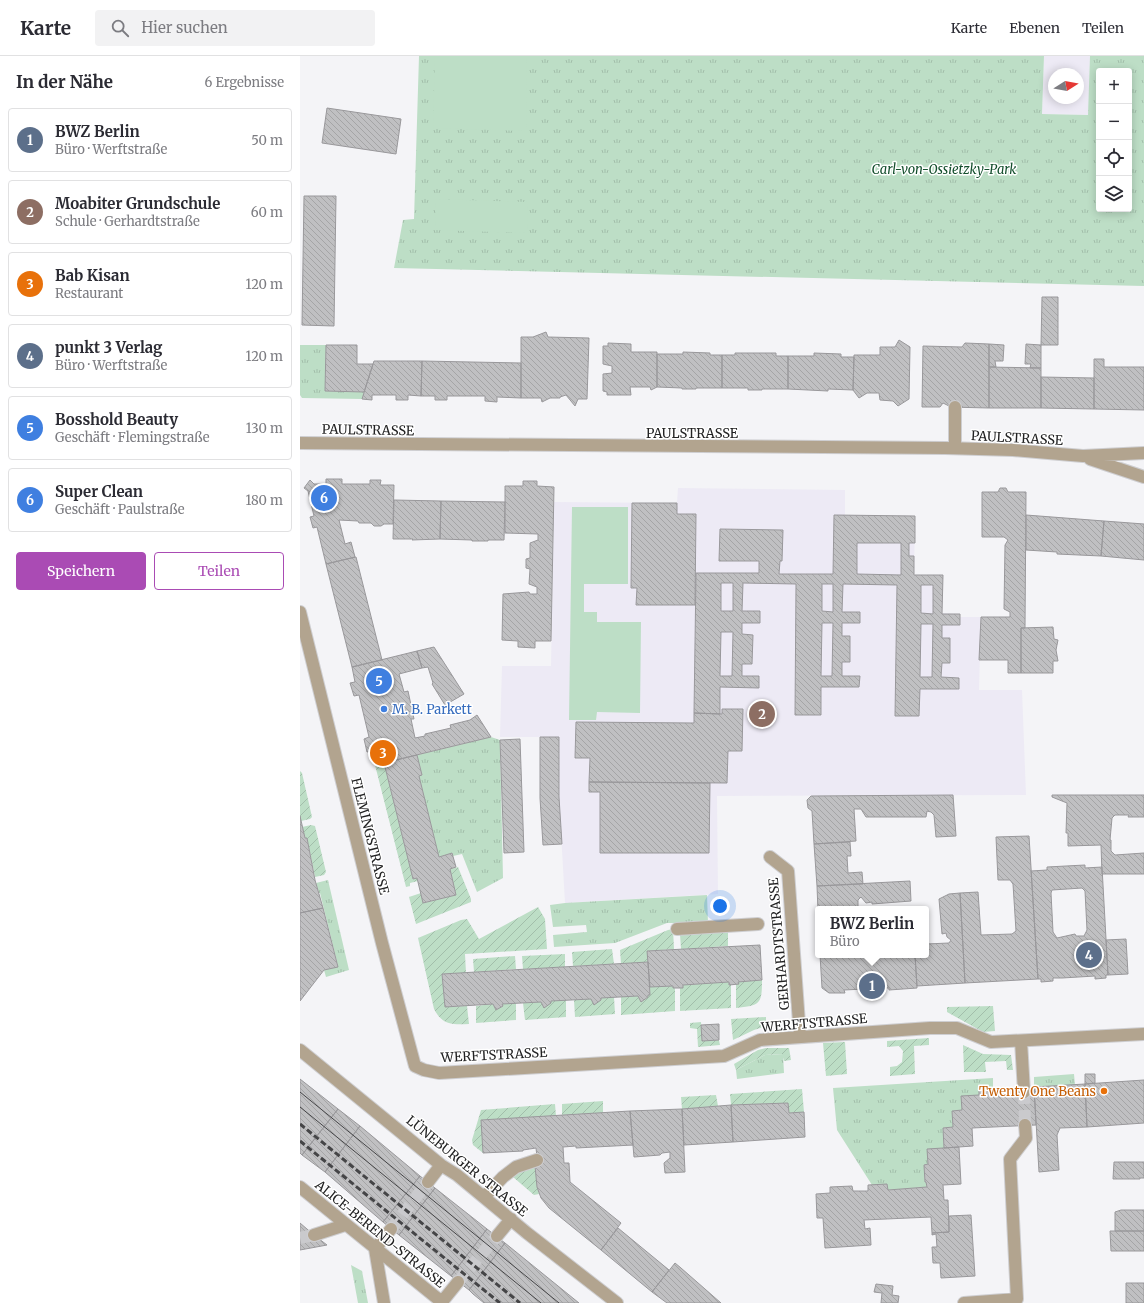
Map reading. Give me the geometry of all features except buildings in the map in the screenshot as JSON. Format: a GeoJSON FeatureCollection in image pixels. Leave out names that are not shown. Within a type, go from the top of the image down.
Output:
{"type":"FeatureCollection","features":[{"type":"Feature","properties":{"kind":"street"},"geometry":{"type":"LineString","coordinates":[[955,407],[955,448]]}},
{"type":"Feature","properties":{"kind":"street","name":"PAULSTRASSE"},"geometry":{"type":"LineString","coordinates":[[300,443],[955,448],[1013,450],[1083,456],[1144,453]]}},
{"type":"Feature","properties":{"kind":"street","name":"PAULSTRASSE"},"geometry":{"type":"LineString","coordinates":[[1083,456],[1144,477]]}},
{"type":"Feature","properties":{"kind":"street","name":"FLEMINGSTRASSE"},"geometry":{"type":"LineString","coordinates":[[300,612],[382,943],[415,1066]]}},
{"type":"Feature","properties":{"kind":"street","name":"GERHARDTSTRASSE"},"geometry":{"type":"LineString","coordinates":[[770,857],[788,871],[800,1037]]}},
{"type":"Feature","properties":{"kind":"street"},"geometry":{"type":"LineString","coordinates":[[676,929],[758,924]]}},
{"type":"Feature","properties":{"kind":"street","name":"WERFTSTRASSE"},"geometry":{"type":"LineString","coordinates":[[415,1066],[424,1070],[439,1073],[724,1056],[760,1040],[930,1028],[957,1028],[990,1042],[1144,1034]]}},
{"type":"Feature","properties":{"kind":"street"},"geometry":{"type":"LineString","coordinates":[[1022,1041],[1024,1092]]}},
{"type":"Feature","properties":{"kind":"street","name":"LÜNEBURGER STRASSE"},"geometry":{"type":"LineString","coordinates":[[300,1050],[441,1165],[457,1175],[511,1220],[617,1303]]}},
{"type":"Feature","properties":{"kind":"street"},"geometry":{"type":"LineString","coordinates":[[964,1303],[1017,1299],[1010,1159],[1026,1138],[1025,1126]]}},
{"type":"Feature","properties":{"kind":"street"},"geometry":{"type":"LineString","coordinates":[[484,1197],[503,1177],[516,1167],[537,1160]]}},
{"type":"Feature","properties":{"kind":"street"},"geometry":{"type":"LineString","coordinates":[[428,1182],[441,1165]]}},
{"type":"Feature","properties":{"kind":"street","name":"ALICE-BEREND-STRASSE"},"geometry":{"type":"LineString","coordinates":[[300,1187],[442,1303]]}},
{"type":"Feature","properties":{"kind":"street"},"geometry":{"type":"LineString","coordinates":[[497,1236],[511,1220]]}},
{"type":"Feature","properties":{"kind":"street"},"geometry":{"type":"LineString","coordinates":[[314,1235],[346,1225]]}},
{"type":"Feature","properties":{"kind":"street"},"geometry":{"type":"LineString","coordinates":[[384,1303],[375,1249],[391,1229]]}},
{"type":"Feature","properties":{"kind":"street"},"geometry":{"type":"LineString","coordinates":[[442,1303],[458,1282]]}},
{"type":"Feature","properties":{"kind":"shaded area"},"geometry":{"type":"Polygon","coordinates":[[[1044,56],[1090,56],[1089,115],[1042,114],[1044,56]]]}},
{"type":"Feature","properties":{"kind":"shaded area"},"geometry":{"type":"Polygon","coordinates":[[[678,488],[845,490],[845,515],[915,516],[914,575],[943,575],[942,613],[960,614],[960,617],[981,617],[979,690],[1022,690],[1026,795],[717,796],[718,894],[565,903],[559,797],[559,737],[500,737],[502,666],[551,666],[554,502],[677,503],[678,488]]]}},
{"type":"Feature","properties":{"kind":"green space","name":"Carl-von-Ossietzky-Park"},"geometry":{"type":"Polygon","coordinates":[[[419,56],[1044,56],[1042,114],[1088,115],[1090,56],[1144,56],[1144,286],[394,268],[403,220],[414,219],[419,56]]]}},
{"type":"Feature","properties":{"kind":"green space"},"geometry":{"type":"Polygon","coordinates":[[[435,56],[527,56],[526,131],[433,128],[435,56]]]}},
{"type":"Feature","properties":{"kind":"green space"},"geometry":{"type":"Polygon","coordinates":[[[436,199],[528,202],[527,233],[435,230],[436,199]]]}},
{"type":"Feature","properties":{"kind":"green space"},"geometry":{"type":"Polygon","coordinates":[[[300,345],[326,345],[325,391],[364,392],[362,399],[302,398],[300,395],[300,345]]]}},
{"type":"Feature","properties":{"kind":"green space"},"geometry":{"type":"Polygon","coordinates":[[[572,507],[628,507],[628,584],[584,584],[584,612],[597,612],[597,622],[641,622],[640,713],[597,712],[596,720],[569,720],[572,507]]]}},
{"type":"Feature","properties":{"kind":"green space"},"geometry":{"type":"Polygon","coordinates":[[[491,737],[500,740],[503,878],[477,892],[462,854],[453,856],[452,853],[439,857],[419,776],[422,775],[417,755],[491,737]]]}},
{"type":"Feature","properties":{"kind":"green space"},"geometry":{"type":"Polygon","coordinates":[[[384,763],[413,879],[417,878],[418,881],[410,883],[410,886],[406,887],[375,765],[384,763]]]}},
{"type":"Feature","properties":{"kind":"green space"},"geometry":{"type":"Polygon","coordinates":[[[300,771],[302,773],[312,817],[301,821],[300,816],[300,771]]]}},
{"type":"Feature","properties":{"kind":"green space"},"geometry":{"type":"Polygon","coordinates":[[[311,825],[315,826],[326,872],[324,875],[315,877],[307,838],[305,838],[302,827],[311,825]]]}},
{"type":"Feature","properties":{"kind":"green space"},"geometry":{"type":"Polygon","coordinates":[[[458,867],[471,902],[416,924],[409,897],[421,893],[424,903],[456,895],[450,869],[458,867]]]}},
{"type":"Feature","properties":{"kind":"green space"},"geometry":{"type":"Polygon","coordinates":[[[328,880],[349,970],[326,977],[324,970],[338,966],[320,893],[316,883],[328,880]]]}},
{"type":"Feature","properties":{"kind":"green space"},"geometry":{"type":"Polygon","coordinates":[[[707,895],[708,923],[667,923],[615,943],[554,947],[553,935],[587,932],[586,925],[553,927],[550,905],[707,895]]]}},
{"type":"Feature","properties":{"kind":"green space"},"geometry":{"type":"Polygon","coordinates":[[[538,907],[545,919],[547,949],[465,954],[466,973],[442,974],[445,1007],[467,1006],[469,1024],[453,1024],[444,1021],[434,1009],[418,938],[461,920],[467,919],[479,939],[538,907]]]}},
{"type":"Feature","properties":{"kind":"green space"},"geometry":{"type":"Polygon","coordinates":[[[673,929],[674,949],[648,951],[648,962],[621,964],[620,950],[673,929]]]}},
{"type":"Feature","properties":{"kind":"green space"},"geometry":{"type":"Polygon","coordinates":[[[728,931],[728,946],[681,949],[680,934],[728,931]]]}},
{"type":"Feature","properties":{"kind":"green space"},"geometry":{"type":"Polygon","coordinates":[[[612,949],[614,964],[573,966],[572,952],[612,949]]]}},
{"type":"Feature","properties":{"kind":"green space"},"geometry":{"type":"Polygon","coordinates":[[[565,954],[565,967],[523,969],[522,956],[565,954]]]}},
{"type":"Feature","properties":{"kind":"green space"},"geometry":{"type":"Polygon","coordinates":[[[515,956],[516,969],[474,972],[473,959],[515,956]]]}},
{"type":"Feature","properties":{"kind":"green space"},"geometry":{"type":"Polygon","coordinates":[[[762,980],[761,994],[758,1002],[750,1006],[736,1008],[736,984],[738,984],[738,982],[762,980]]]}},
{"type":"Feature","properties":{"kind":"green space"},"geometry":{"type":"Polygon","coordinates":[[[729,982],[731,985],[731,1008],[680,1011],[680,988],[683,987],[683,985],[729,982]]]}},
{"type":"Feature","properties":{"kind":"green space"},"geometry":{"type":"Polygon","coordinates":[[[673,986],[673,988],[675,988],[675,1011],[621,1015],[621,997],[638,996],[641,1002],[648,997],[648,995],[650,995],[650,987],[673,986]]]}},
{"type":"Feature","properties":{"kind":"green space"},"geometry":{"type":"Polygon","coordinates":[[[614,997],[615,1014],[575,1017],[574,1000],[614,997]]]}},
{"type":"Feature","properties":{"kind":"green space"},"geometry":{"type":"Polygon","coordinates":[[[566,1000],[566,1017],[525,1020],[523,1003],[566,1000]]]}},
{"type":"Feature","properties":{"kind":"green space"},"geometry":{"type":"Polygon","coordinates":[[[516,1003],[516,1020],[476,1023],[476,1006],[493,1004],[496,1010],[503,1006],[502,1004],[516,1003]]]}},
{"type":"Feature","properties":{"kind":"green space"},"geometry":{"type":"Polygon","coordinates":[[[993,1006],[995,1031],[983,1032],[947,1012],[947,1007],[993,1006]]]}},
{"type":"Feature","properties":{"kind":"green space"},"geometry":{"type":"Polygon","coordinates":[[[766,1017],[766,1026],[733,1040],[731,1019],[766,1017]]]}},
{"type":"Feature","properties":{"kind":"green space"},"geometry":{"type":"Polygon","coordinates":[[[701,1022],[702,1041],[719,1040],[720,1045],[698,1047],[697,1029],[690,1028],[690,1023],[701,1022]]]}},
{"type":"Feature","properties":{"kind":"green space"},"geometry":{"type":"Polygon","coordinates":[[[929,1038],[929,1045],[914,1046],[915,1074],[890,1076],[890,1067],[897,1066],[902,1062],[903,1051],[899,1046],[887,1047],[887,1041],[929,1038]]]}},
{"type":"Feature","properties":{"kind":"green space"},"geometry":{"type":"Polygon","coordinates":[[[845,1042],[847,1074],[826,1076],[823,1043],[845,1042]]]}},
{"type":"Feature","properties":{"kind":"green space"},"geometry":{"type":"Polygon","coordinates":[[[963,1045],[983,1054],[1011,1055],[1013,1070],[1007,1070],[1006,1061],[985,1062],[986,1072],[964,1072],[963,1045]]]}},
{"type":"Feature","properties":{"kind":"green space"},"geometry":{"type":"Polygon","coordinates":[[[766,1048],[789,1048],[791,1060],[784,1061],[782,1054],[765,1055],[736,1070],[734,1064],[758,1050],[766,1048]]]}},
{"type":"Feature","properties":{"kind":"green space"},"geometry":{"type":"Polygon","coordinates":[[[783,1054],[784,1073],[737,1079],[736,1070],[765,1055],[783,1054]]]}},
{"type":"Feature","properties":{"kind":"green space"},"geometry":{"type":"Polygon","coordinates":[[[1074,1074],[1075,1085],[1034,1087],[1034,1077],[1074,1074]]]}},
{"type":"Feature","properties":{"kind":"green space"},"geometry":{"type":"Polygon","coordinates":[[[993,1078],[993,1090],[979,1090],[979,1095],[962,1110],[952,1111],[953,1127],[943,1128],[944,1148],[928,1164],[924,1165],[925,1182],[927,1187],[888,1190],[872,1185],[837,1130],[833,1088],[993,1078]]]}},
{"type":"Feature","properties":{"kind":"green space"},"geometry":{"type":"Polygon","coordinates":[[[802,1089],[804,1112],[789,1113],[787,1103],[731,1105],[730,1094],[802,1089]]]}},
{"type":"Feature","properties":{"kind":"green space"},"geometry":{"type":"Polygon","coordinates":[[[716,1095],[718,1106],[682,1109],[681,1097],[716,1095]]]}},
{"type":"Feature","properties":{"kind":"green space"},"geometry":{"type":"Polygon","coordinates":[[[603,1101],[603,1113],[562,1115],[562,1104],[603,1101]]]}},
{"type":"Feature","properties":{"kind":"green space"},"geometry":{"type":"Polygon","coordinates":[[[555,1104],[556,1116],[482,1120],[483,1153],[473,1145],[472,1140],[481,1110],[555,1104]]]}},
{"type":"Feature","properties":{"kind":"green space"},"geometry":{"type":"Polygon","coordinates":[[[535,1166],[539,1194],[534,1195],[513,1177],[514,1173],[535,1166]]]}},
{"type":"Feature","properties":{"kind":"green space"},"geometry":{"type":"Polygon","coordinates":[[[351,1265],[362,1271],[368,1303],[358,1303],[351,1265]]]}},
{"type":"Feature","properties":{"kind":"tunnel"},"geometry":{"type":"LineString","coordinates":[[1024,1092],[1025,1125]]}},
{"type":"Feature","properties":{"kind":"tunnel"},"geometry":{"type":"LineString","coordinates":[[391,1229],[428,1182]]}},
{"type":"Feature","properties":{"kind":"tunnel"},"geometry":{"type":"LineString","coordinates":[[300,1238],[314,1235]]}},
{"type":"Feature","properties":{"kind":"tunnel"},"geometry":{"type":"LineString","coordinates":[[458,1282],[497,1236]]}},
{"type":"Feature","properties":{"kind":"tram line"},"geometry":{"type":"LineString","coordinates":[[300,1092],[559,1303]]}},
{"type":"Feature","properties":{"kind":"tram line"},"geometry":{"type":"LineString","coordinates":[[300,1107],[541,1303]]}},
{"type":"Feature","properties":{"kind":"railway"},"geometry":{"type":"LineString","coordinates":[[300,1124],[520,1303]]}},
{"type":"Feature","properties":{"kind":"railway"},"geometry":{"type":"LineString","coordinates":[[300,1141],[500,1303]]}},
{"type":"Feature","properties":{"kind":"place","name":"Super Clean"},"geometry":{"type":"Point","coordinates":[324,498]}},
{"type":"Feature","properties":{"kind":"place","name":"Bosshold Beauty"},"geometry":{"type":"Point","coordinates":[379,681]}},
{"type":"Feature","properties":{"kind":"place","name":"M. B. Parkett"},"geometry":{"type":"Point","coordinates":[384,709]}},
{"type":"Feature","properties":{"kind":"place","name":"Moabiter Grundschule"},"geometry":{"type":"Point","coordinates":[762,714]}},
{"type":"Feature","properties":{"kind":"place","name":"Bab Kisan"},"geometry":{"type":"Point","coordinates":[383,753]}},
{"type":"Feature","properties":{"kind":"place","name":"punkt 3 Verlag"},"geometry":{"type":"Point","coordinates":[1089,955]}},
{"type":"Feature","properties":{"kind":"place","name":"BWZ Berlin"},"geometry":{"type":"Point","coordinates":[872,986]}},
{"type":"Feature","properties":{"kind":"place","name":"Twenty One Beans"},"geometry":{"type":"Point","coordinates":[1104,1091]}}]}
